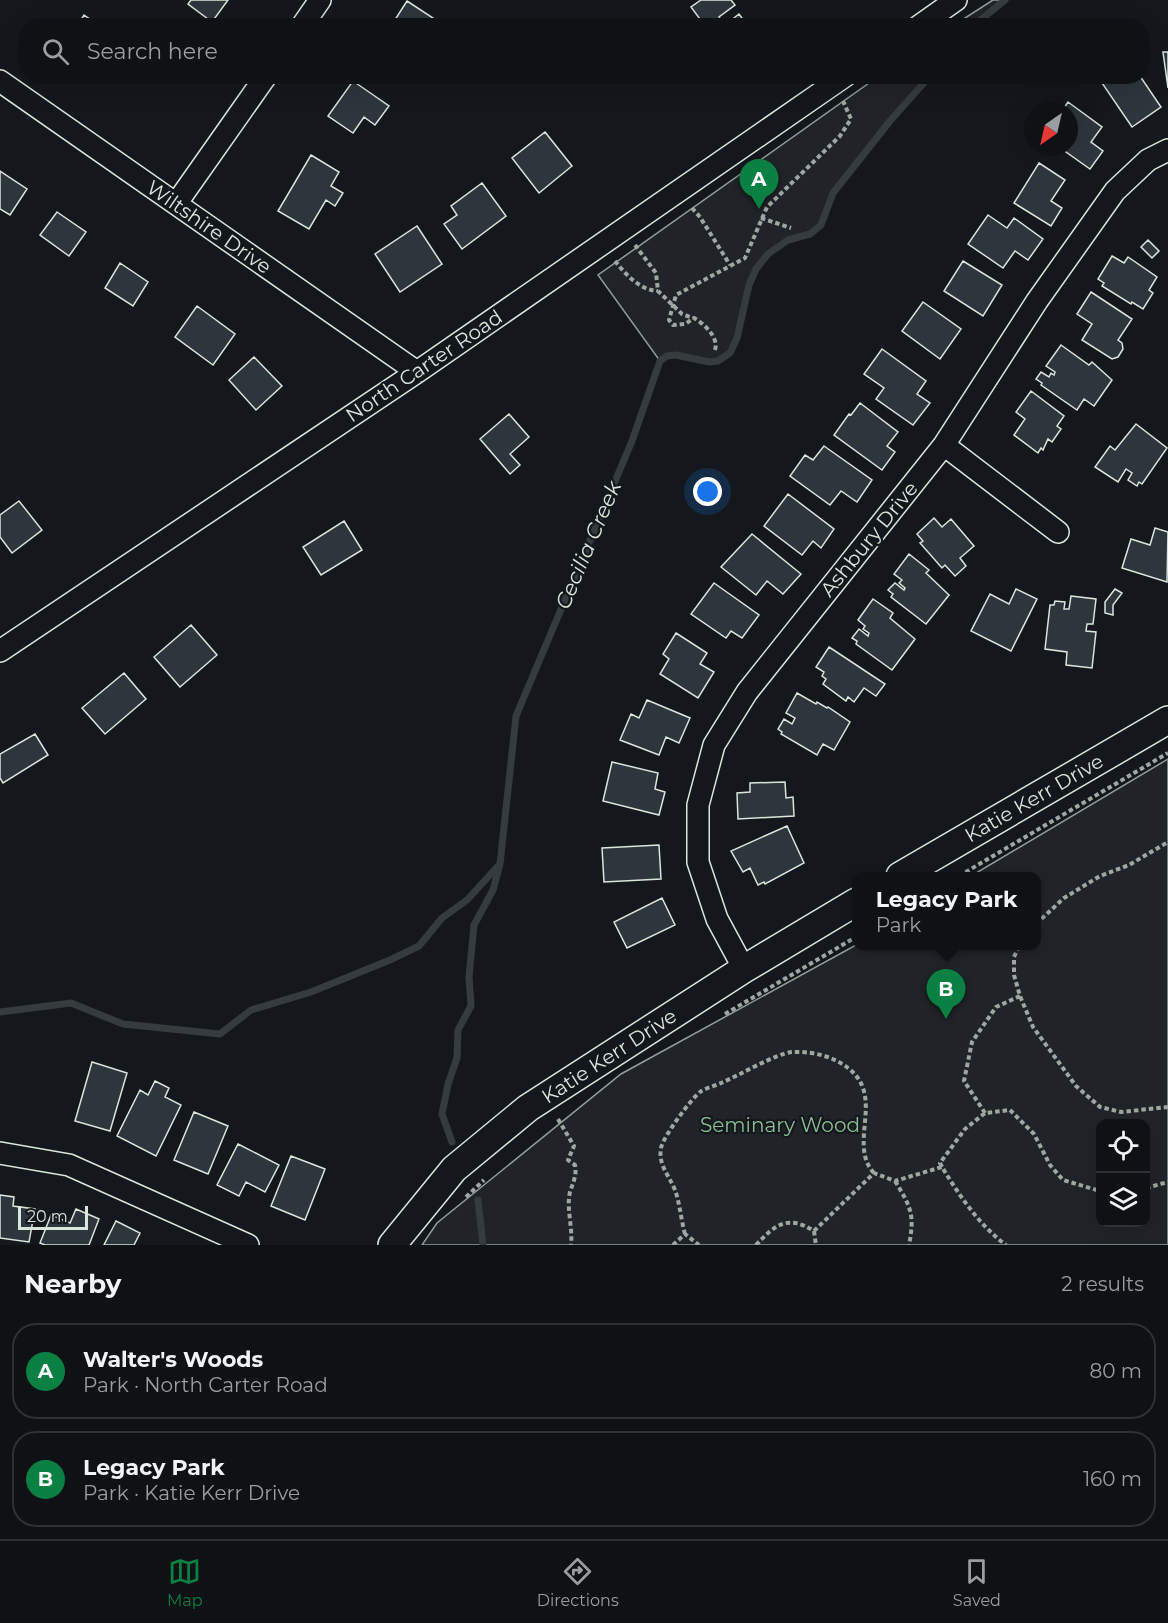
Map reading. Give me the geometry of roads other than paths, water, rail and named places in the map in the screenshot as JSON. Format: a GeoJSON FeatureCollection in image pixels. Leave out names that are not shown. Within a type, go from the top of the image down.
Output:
{"type":"FeatureCollection","features":[{"type":"Feature","properties":{"kind":"street"},"geometry":{"type":"LineString","coordinates":[[308,18],[320,0]]}},
{"type":"Feature","properties":{"kind":"street"},"geometry":{"type":"LineString","coordinates":[[930,18],[956,0]]}},
{"type":"Feature","properties":{"kind":"street","name":"Wiltshire Drive"},"geometry":{"type":"LineString","coordinates":[[0,81],[417,372]]}},
{"type":"Feature","properties":{"kind":"street"},"geometry":{"type":"LineString","coordinates":[[176,204],[260,84]]}},
{"type":"Feature","properties":{"kind":"street","name":"North Carter Road"},"geometry":{"type":"LineString","coordinates":[[0,651],[417,372],[835,84]]}},
{"type":"Feature","properties":{"kind":"street","name":"Ashbury Drive"},"geometry":{"type":"LineString","coordinates":[[744,969],[717,919],[698,862],[698,805],[714,745],[747,692],[944,445],[1037,301],[1115,191],[1148,160],[1168,150]]}},
{"type":"Feature","properties":{"kind":"street"},"geometry":{"type":"LineString","coordinates":[[944,445],[1058,532]]}},
{"type":"Feature","properties":{"kind":"street","name":"Katie Kerr Drive"},"geometry":{"type":"LineString","coordinates":[[907,872],[1168,720]]}},
{"type":"Feature","properties":{"kind":"street","name":"Katie Kerr Drive"},"geometry":{"type":"LineString","coordinates":[[392,1245],[454,1169],[528,1108],[744,969],[852,904]]}},
{"type":"Feature","properties":{"kind":"street"},"geometry":{"type":"LineString","coordinates":[[0,1153],[69,1165],[248,1245]]}},
{"type":"Feature","properties":{"kind":"waterway","name":"Cecilia Creek"},"geometry":{"type":"LineString","coordinates":[[983,18],[1005,0]]}},
{"type":"Feature","properties":{"kind":"waterway","name":"Cecilia Creek"},"geometry":{"type":"LineString","coordinates":[[452,1142],[442,1114],[448,1084],[457,1058],[458,1030],[471,1006],[469,977],[474,925],[493,890],[500,864],[516,716],[632,441],[660,361],[667,356],[676,355],[709,362],[718,361],[730,353],[737,338],[749,285],[756,269],[768,254],[788,240],[810,234],[821,225],[833,193],[890,121],[923,84]]}},
{"type":"Feature","properties":{"kind":"waterway"},"geometry":{"type":"LineString","coordinates":[[0,1012],[71,1003],[123,1024],[220,1034],[251,1010],[311,992],[419,946],[442,918],[467,900],[499,865]]}},
{"type":"Feature","properties":{"kind":"waterway","name":"Cecilia Creek"},"geometry":{"type":"LineString","coordinates":[[478,1200],[483,1245]]}},
{"type":"Feature","properties":{"kind":"place","name":"Walter's Woods"},"geometry":{"type":"Point","coordinates":[759,209]}},
{"type":"Feature","properties":{"kind":"place","name":"Legacy Park"},"geometry":{"type":"Point","coordinates":[946,1019]}},
{"type":"Feature","properties":{"kind":"park label","name":"Seminary Wood"},"geometry":{"type":"Point","coordinates":[780,1125]}}]}
